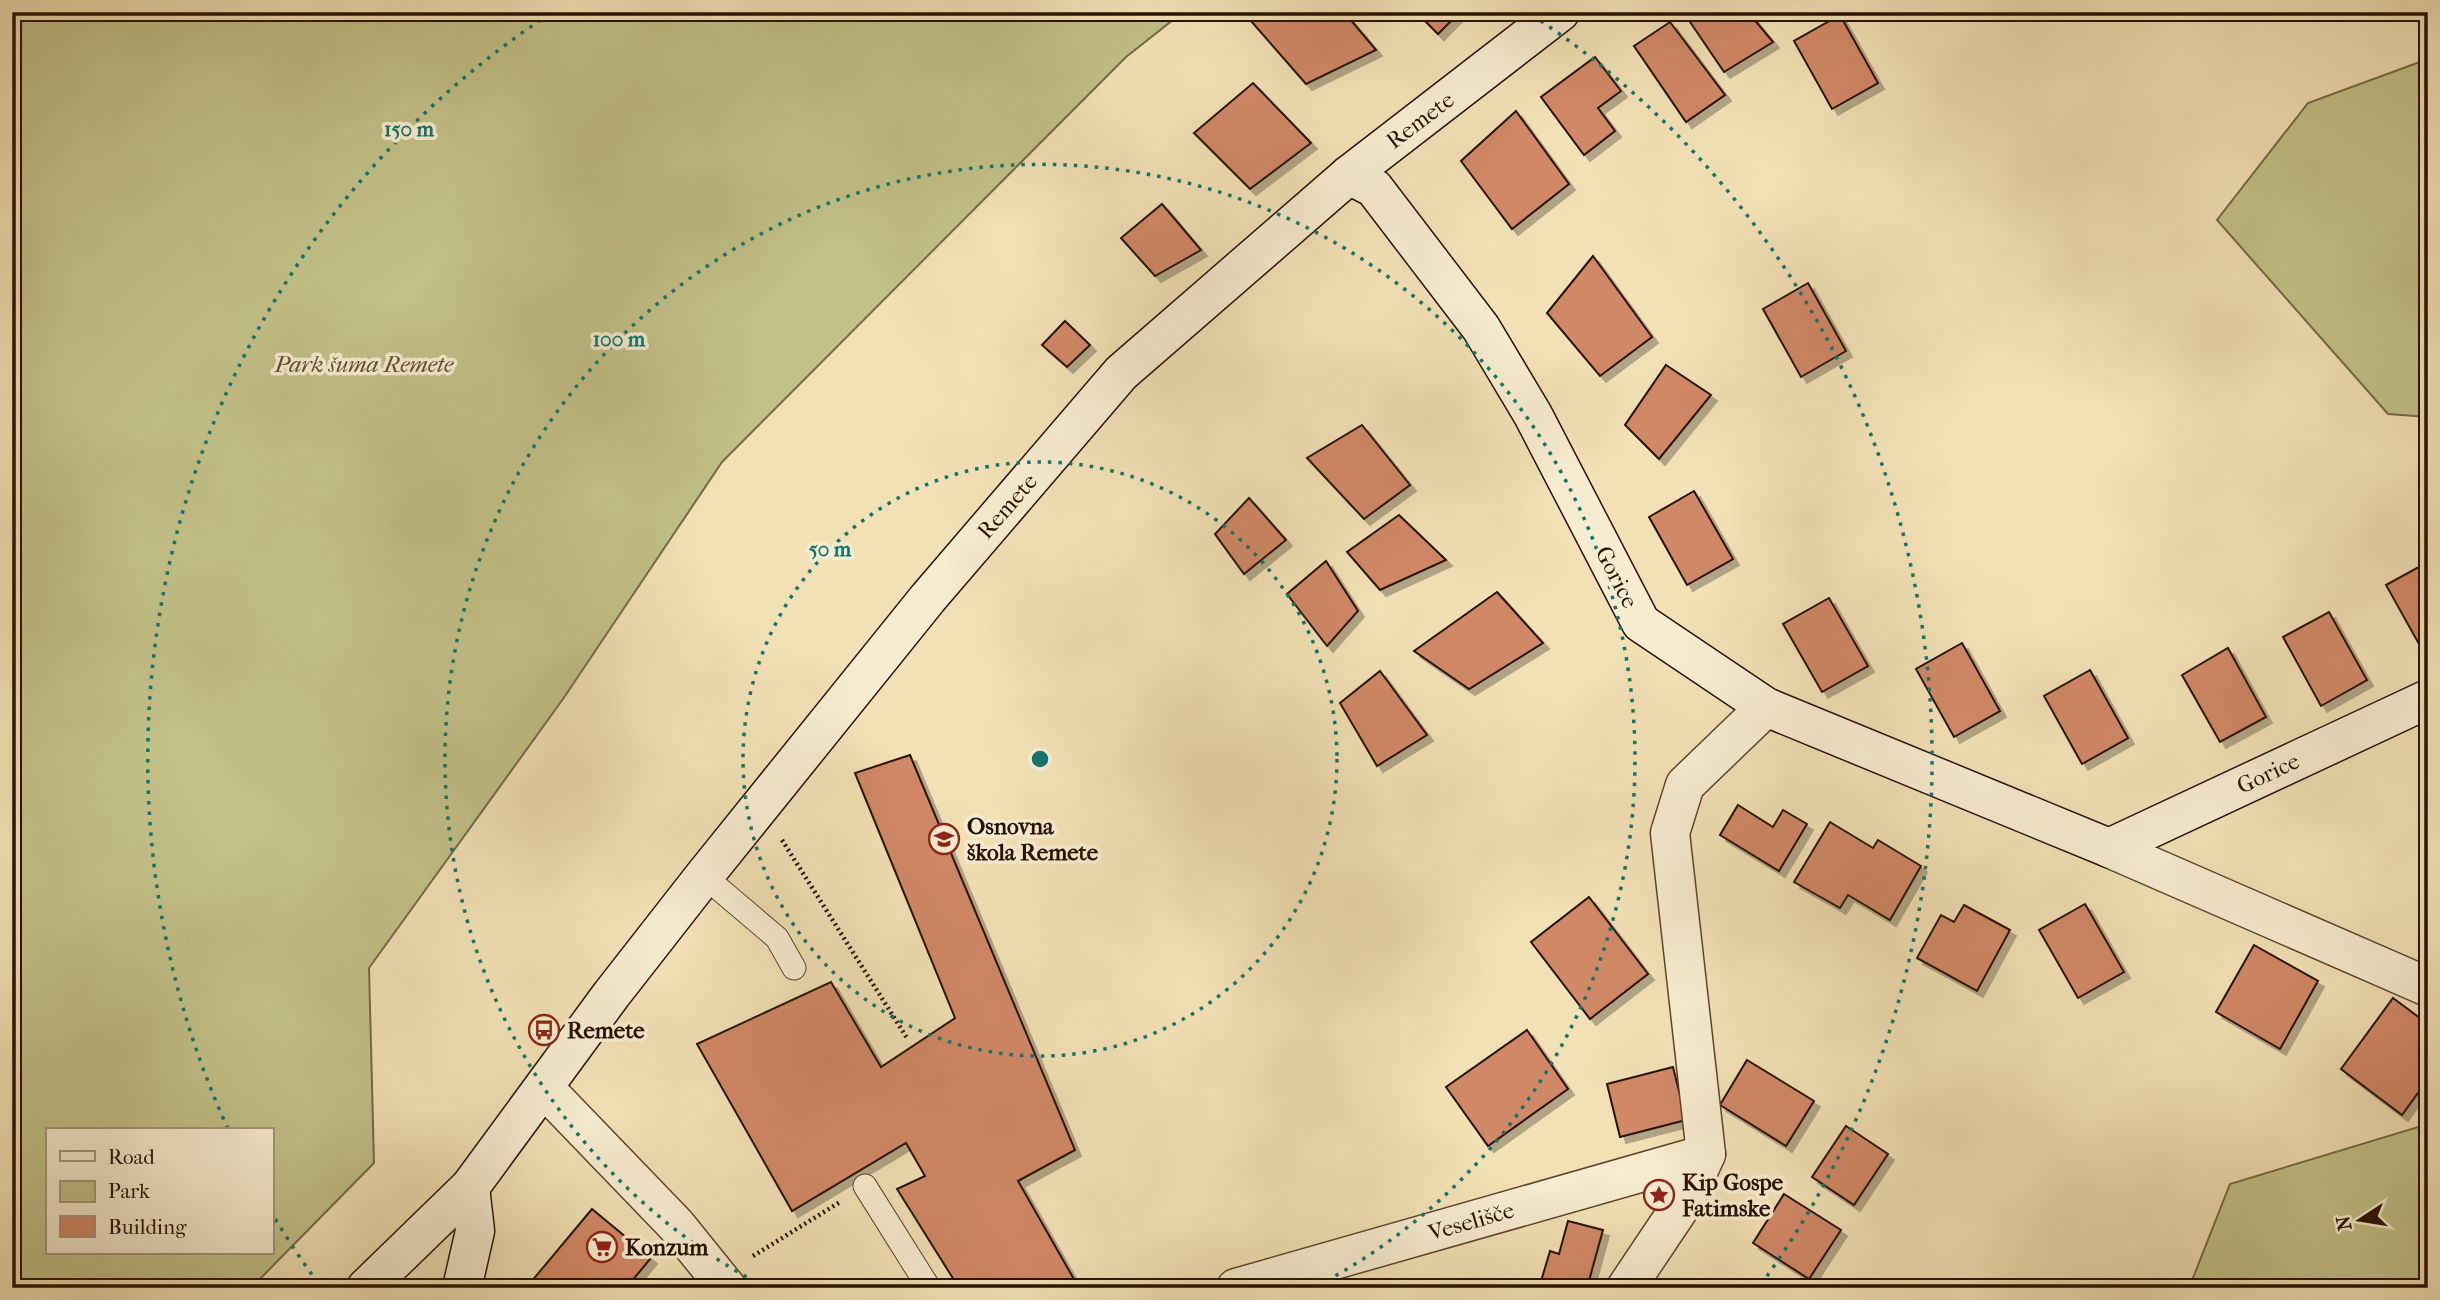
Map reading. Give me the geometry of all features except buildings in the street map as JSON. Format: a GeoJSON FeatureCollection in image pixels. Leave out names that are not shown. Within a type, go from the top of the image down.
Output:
{"type":"FeatureCollection","features":[{"type":"Feature","properties":{"kind":"street","name":"Remete"},"geometry":{"type":"LineString","coordinates":[[366,1288],[470,1187],[611,995],[704,876],[928,598],[1121,373],[1349,175],[1560,12]]}},
{"type":"Feature","properties":{"kind":"street","name":"Gorice"},"geometry":{"type":"LineString","coordinates":[[1349,175],[1374,188],[1481,328],[1533,415],[1641,623],[1766,707],[2109,848],[2428,987]]}},
{"type":"Feature","properties":{"kind":"street","name":"Gorice"},"geometry":{"type":"LineString","coordinates":[[2109,848],[2428,699]]}},
{"type":"Feature","properties":{"kind":"street"},"geometry":{"type":"LineString","coordinates":[[1626,1288],[1685,1200],[1706,1154],[1670,833],[1685,785],[1766,707]]}},
{"type":"Feature","properties":{"kind":"street"},"geometry":{"type":"LineString","coordinates":[[544,1087],[676,1225],[724,1282]]}},
{"type":"Feature","properties":{"kind":"street","name":"Veselišče"},"geometry":{"type":"LineString","coordinates":[[1236,1288],[1706,1154]]}},
{"type":"Feature","properties":{"kind":"street"},"geometry":{"type":"LineString","coordinates":[[462,1288],[475,1231],[470,1187]]}},
{"type":"Feature","properties":{"kind":"lane"},"geometry":{"type":"LineString","coordinates":[[704,876],[777,938],[794,968]]}},
{"type":"Feature","properties":{"kind":"lane"},"geometry":{"type":"LineString","coordinates":[[865,1186],[929,1288]]}},
{"type":"Feature","properties":{"kind":"path"},"geometry":{"type":"LineString","coordinates":[[781,839],[907,1038]]}},
{"type":"Feature","properties":{"kind":"path"},"geometry":{"type":"LineString","coordinates":[[724,1282],[865,1186]]}},
{"type":"Feature","properties":{"kind":"green space","name":"Park šuma Remete"},"geometry":{"type":"Polygon","coordinates":[[[12,12],[1183,12],[1126,57],[722,462],[563,699],[369,968],[374,1163],[251,1288],[12,1288],[12,12]]]}},
{"type":"Feature","properties":{"kind":"green space"},"geometry":{"type":"Polygon","coordinates":[[[2428,59],[2428,417],[2388,414],[2217,220],[2308,103],[2428,59]]]}},
{"type":"Feature","properties":{"kind":"green space"},"geometry":{"type":"Polygon","coordinates":[[[2428,1124],[2428,1288],[2189,1288],[2230,1184],[2428,1124]]]}},
{"type":"Feature","properties":{"kind":"place","name":"Osnovna škola Remete"},"geometry":{"type":"Point","coordinates":[944,839]}},
{"type":"Feature","properties":{"kind":"place","name":"Remete"},"geometry":{"type":"Point","coordinates":[544,1030]}},
{"type":"Feature","properties":{"kind":"place","name":"Kip Gospe Fatimske"},"geometry":{"type":"Point","coordinates":[1659,1195]}},
{"type":"Feature","properties":{"kind":"place","name":"Konzum"},"geometry":{"type":"Point","coordinates":[602,1247]}}]}
